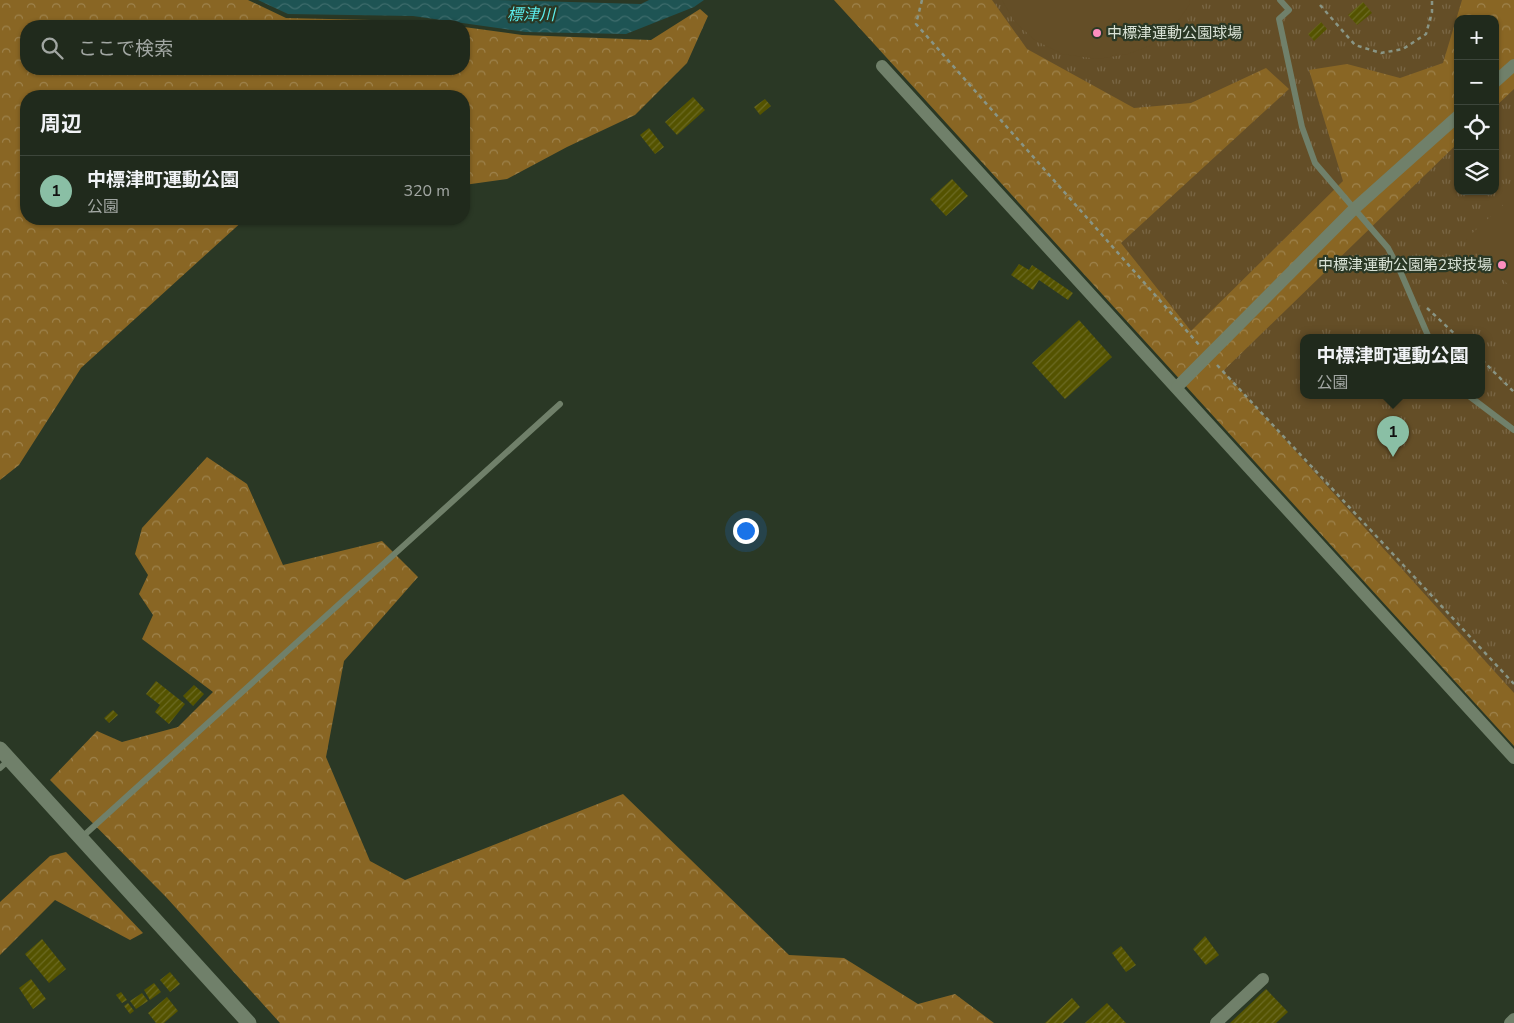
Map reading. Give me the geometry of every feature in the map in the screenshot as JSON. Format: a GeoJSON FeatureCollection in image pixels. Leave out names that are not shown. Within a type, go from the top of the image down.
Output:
{"type":"FeatureCollection","features":[{"type":"Feature","properties":{"kind":"street"},"geometry":{"type":"LineString","coordinates":[[1499,78],[1514,65]]}},
{"type":"Feature","properties":{"kind":"street"},"geometry":{"type":"LineString","coordinates":[[882,66],[1514,758]]}},
{"type":"Feature","properties":{"kind":"street"},"geometry":{"type":"LineString","coordinates":[[1177,387],[1354,210],[1454,120]]}},
{"type":"Feature","properties":{"kind":"street"},"geometry":{"type":"LineString","coordinates":[[3,759],[81,838],[249,1023]]}},
{"type":"Feature","properties":{"kind":"street"},"geometry":{"type":"LineString","coordinates":[[1216,1023],[1263,979]]}},
{"type":"Feature","properties":{"kind":"street"},"geometry":{"type":"LineString","coordinates":[[1510,1023],[1514,1019]]}},
{"type":"Feature","properties":{"kind":"lane"},"geometry":{"type":"LineString","coordinates":[[1280,0],[1289,10],[1279,19],[1302,127],[1315,163],[1388,248],[1427,334]]}},
{"type":"Feature","properties":{"kind":"lane"},"geometry":{"type":"LineString","coordinates":[[1473,399],[1514,430]]}},
{"type":"Feature","properties":{"kind":"lane"},"geometry":{"type":"LineString","coordinates":[[81,838],[560,404]]}},
{"type":"Feature","properties":{"kind":"path"},"geometry":{"type":"LineString","coordinates":[[1320,5],[1355,45],[1381,53],[1403,49],[1426,34],[1432,12],[1432,0]]}},
{"type":"Feature","properties":{"kind":"path"},"geometry":{"type":"LineString","coordinates":[[1485,363],[1514,392]]}},
{"type":"Feature","properties":{"kind":"green space"},"geometry":{"type":"Polygon","coordinates":[[[0,0],[248,0],[286,18],[371,20],[20,20],[20,75],[470,75],[470,28],[522,35],[651,40],[700,9],[708,16],[687,63],[635,115],[567,147],[507,179],[470,184],[470,90],[20,90],[20,225],[238,225],[81,368],[19,465],[0,480],[0,0]]]}},
{"type":"Feature","properties":{"kind":"green space"},"geometry":{"type":"Polygon","coordinates":[[[834,0],[992,0],[1027,49],[1134,108],[1191,103],[1266,68],[1289,89],[1121,243],[1191,331],[1343,181],[1309,70],[1347,64],[1400,78],[1443,63],[1454,27],[1454,147],[1223,371],[1514,693],[1514,746],[834,0]]]}},
{"type":"Feature","properties":{"kind":"green space"},"geometry":{"type":"Polygon","coordinates":[[[856,0],[1514,0],[1514,723],[856,0]]]}},
{"type":"Feature","properties":{"kind":"green space","name":"中標津運動公園球場"},"geometry":{"type":"Polygon","coordinates":[[[1002,0],[1190,0],[1189,5],[1174,27],[1152,45],[1128,54],[1098,59],[1062,54],[1035,40],[1014,21],[1002,0]]]}},
{"type":"Feature","properties":{"kind":"green space"},"geometry":{"type":"Polygon","coordinates":[[[1462,0],[1514,0],[1514,89],[1499,103],[1499,15],[1457,15],[1462,0]]]}},
{"type":"Feature","properties":{"kind":"green space","name":"中標津運動公園第2球技場"},"geometry":{"type":"Polygon","coordinates":[[[1514,195],[1514,291],[1466,239],[1514,195]]]}},
{"type":"Feature","properties":{"kind":"green space"},"geometry":{"type":"Polygon","coordinates":[[[207,457],[247,484],[283,565],[382,541],[418,577],[344,661],[326,757],[370,861],[405,880],[623,794],[789,955],[844,958],[918,1004],[955,994],[994,1023],[280,1023],[166,897],[50,780],[97,731],[122,742],[178,727],[213,692],[142,639],[153,615],[139,594],[148,575],[135,554],[142,528],[207,457]]]}},
{"type":"Feature","properties":{"kind":"green space"},"geometry":{"type":"Polygon","coordinates":[[[66,852],[143,933],[130,940],[55,900],[0,955],[0,902],[50,856],[66,852]]]}},
{"type":"Feature","properties":{"kind":"water","name":"標津川"},"geometry":{"type":"Polygon","coordinates":[[[258,0],[497,0],[641,4],[649,0],[704,0],[694,7],[626,34],[526,32],[470,24],[470,20],[441,20],[413,16],[288,14],[258,0]]]}},
{"type":"Feature","properties":{"kind":"building"},"geometry":{"type":"Polygon","coordinates":[[[1363,2],[1372,13],[1357,25],[1348,15],[1363,2]]]}},
{"type":"Feature","properties":{"kind":"building"},"geometry":{"type":"Polygon","coordinates":[[[1321,22],[1327,29],[1314,41],[1308,34],[1321,22]]]}},
{"type":"Feature","properties":{"kind":"building"},"geometry":{"type":"Polygon","coordinates":[[[693,97],[705,110],[677,135],[665,122],[693,97]]]}},
{"type":"Feature","properties":{"kind":"building"},"geometry":{"type":"Polygon","coordinates":[[[765,99],[771,106],[760,115],[754,107],[765,99]]]}},
{"type":"Feature","properties":{"kind":"building"},"geometry":{"type":"Polygon","coordinates":[[[649,128],[664,147],[655,154],[640,135],[649,128]]]}},
{"type":"Feature","properties":{"kind":"building"},"geometry":{"type":"Polygon","coordinates":[[[952,179],[968,196],[946,216],[930,199],[952,179]]]}},
{"type":"Feature","properties":{"kind":"building"},"geometry":{"type":"Polygon","coordinates":[[[1019,264],[1029,270],[1032,265],[1073,293],[1068,300],[1039,280],[1033,290],[1011,275],[1019,264]]]}},
{"type":"Feature","properties":{"kind":"building"},"geometry":{"type":"Polygon","coordinates":[[[1079,320],[1112,357],[1065,399],[1032,363],[1079,320]]]}},
{"type":"Feature","properties":{"kind":"building"},"geometry":{"type":"Polygon","coordinates":[[[156,681],[185,704],[169,724],[155,712],[160,705],[146,694],[156,681]]]}},
{"type":"Feature","properties":{"kind":"building"},"geometry":{"type":"Polygon","coordinates":[[[194,685],[204,694],[193,706],[183,696],[194,685]]]}},
{"type":"Feature","properties":{"kind":"building"},"geometry":{"type":"Polygon","coordinates":[[[113,710],[118,715],[109,723],[104,718],[113,710]]]}},
{"type":"Feature","properties":{"kind":"building"},"geometry":{"type":"Polygon","coordinates":[[[1205,936],[1219,955],[1206,965],[1193,949],[1205,936]]]}},
{"type":"Feature","properties":{"kind":"building"},"geometry":{"type":"Polygon","coordinates":[[[42,939],[66,969],[49,983],[25,954],[42,939]]]}},
{"type":"Feature","properties":{"kind":"building"},"geometry":{"type":"Polygon","coordinates":[[[1121,946],[1136,965],[1126,972],[1112,953],[1121,946]]]}},
{"type":"Feature","properties":{"kind":"building"},"geometry":{"type":"Polygon","coordinates":[[[170,972],[180,984],[170,992],[160,980],[170,972]]]}},
{"type":"Feature","properties":{"kind":"building"},"geometry":{"type":"Polygon","coordinates":[[[31,979],[46,999],[33,1009],[19,988],[31,979]]]}},
{"type":"Feature","properties":{"kind":"building"},"geometry":{"type":"Polygon","coordinates":[[[154,983],[161,992],[150,1000],[144,990],[154,983]]]}},
{"type":"Feature","properties":{"kind":"building"},"geometry":{"type":"Polygon","coordinates":[[[1266,989],[1288,1012],[1276,1023],[1230,1023],[1266,989]]]}},
{"type":"Feature","properties":{"kind":"building"},"geometry":{"type":"Polygon","coordinates":[[[121,992],[127,1000],[122,1003],[116,995],[121,992]]]}},
{"type":"Feature","properties":{"kind":"building"},"geometry":{"type":"Polygon","coordinates":[[[142,993],[148,1001],[136,1009],[130,1001],[142,993]]]}},
{"type":"Feature","properties":{"kind":"building"},"geometry":{"type":"Polygon","coordinates":[[[167,997],[178,1011],[164,1023],[156,1023],[148,1013],[167,997]]]}},
{"type":"Feature","properties":{"kind":"building"},"geometry":{"type":"Polygon","coordinates":[[[1072,998],[1080,1007],[1063,1023],[1045,1023],[1072,998]]]}},
{"type":"Feature","properties":{"kind":"building"},"geometry":{"type":"Polygon","coordinates":[[[128,1003],[134,1011],[130,1014],[124,1006],[128,1003]]]}},
{"type":"Feature","properties":{"kind":"building"},"geometry":{"type":"Polygon","coordinates":[[[1107,1003],[1126,1023],[1085,1023],[1107,1003]]]}},
{"type":"Feature","properties":{"kind":"place","name":"中標津運動公園球場"},"geometry":{"type":"Point","coordinates":[1097,33]}},
{"type":"Feature","properties":{"kind":"place","name":"中標津運動公園第2球技場"},"geometry":{"type":"Point","coordinates":[1502,265]}},
{"type":"Feature","properties":{"kind":"place","name":"中標津町運動公園"},"geometry":{"type":"Point","coordinates":[1393,457]}}]}
